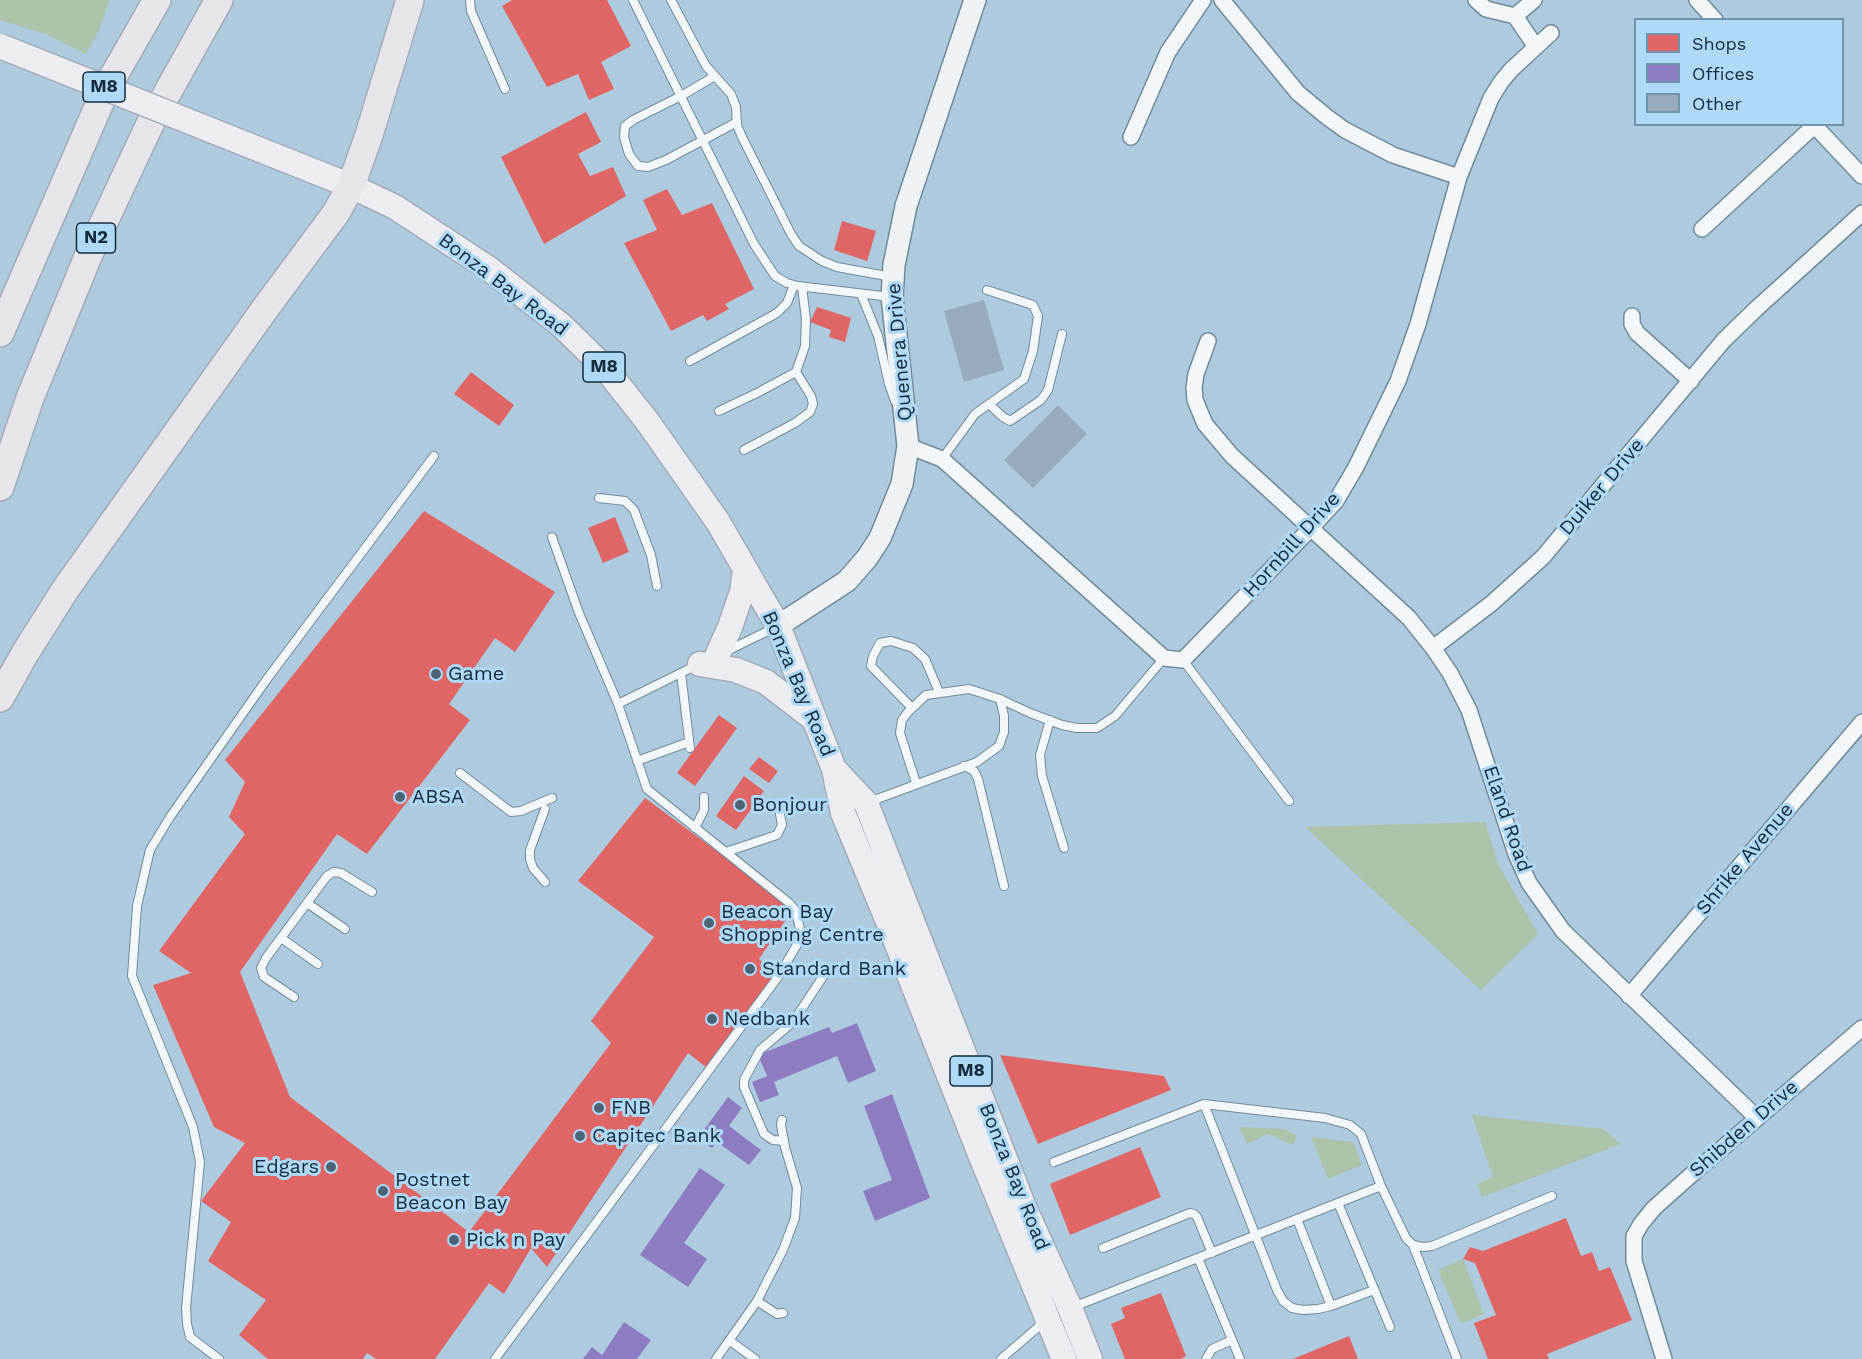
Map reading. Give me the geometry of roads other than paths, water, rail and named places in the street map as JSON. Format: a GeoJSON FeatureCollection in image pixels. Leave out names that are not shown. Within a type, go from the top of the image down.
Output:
{"type":"FeatureCollection","features":[{"type":"Feature","properties":{"kind":"highway"},"geometry":{"type":"LineString","coordinates":[[52,209],[140,0]]}},
{"type":"Feature","properties":{"kind":"highway","name":"N2"},"geometry":{"type":"LineString","coordinates":[[0,333],[105,91],[157,0]]}},
{"type":"Feature","properties":{"kind":"highway","name":"N2"},"geometry":{"type":"LineString","coordinates":[[0,487],[30,398],[89,254],[150,124],[219,0]]}},
{"type":"Feature","properties":{"kind":"highway"},"geometry":{"type":"LineString","coordinates":[[0,698],[65,590],[267,306],[328,225],[351,186],[410,0]]}},
{"type":"Feature","properties":{"kind":"main road","name":"Bonza Bay Road"},"geometry":{"type":"LineString","coordinates":[[0,46],[351,186],[395,207],[488,268],[561,325],[605,368],[718,522],[778,626],[834,769],[854,808],[1024,1207],[1059,1313],[1064,1359]]}},
{"type":"Feature","properties":{"kind":"main road"},"geometry":{"type":"LineString","coordinates":[[699,664],[730,627],[742,592],[745,570]]}},
{"type":"Feature","properties":{"kind":"main road"},"geometry":{"type":"LineString","coordinates":[[699,664],[736,670],[766,682],[815,721]]}},
{"type":"Feature","properties":{"kind":"main road","name":"Bonza Bay Road"},"geometry":{"type":"LineString","coordinates":[[1059,1313],[1090,1359]]}},
{"type":"Feature","properties":{"kind":"street","name":"Quenera Drive"},"geometry":{"type":"LineString","coordinates":[[778,626],[847,581],[867,558],[880,538],[902,484],[908,446],[893,287],[899,234],[906,206],[975,0]]}},
{"type":"Feature","properties":{"kind":"street"},"geometry":{"type":"LineString","coordinates":[[1131,137],[1168,52],[1203,0]]}},
{"type":"Feature","properties":{"kind":"street"},"geometry":{"type":"LineString","coordinates":[[1221,0],[1298,93],[1327,117],[1345,130],[1393,155],[1460,177]]}},
{"type":"Feature","properties":{"kind":"street"},"geometry":{"type":"LineString","coordinates":[[1476,0],[1486,9],[1515,16],[1536,47]]}},
{"type":"Feature","properties":{"kind":"street"},"geometry":{"type":"LineString","coordinates":[[1515,16],[1534,0]]}},
{"type":"Feature","properties":{"kind":"street"},"geometry":{"type":"LineString","coordinates":[[1697,0],[1713,18]]}},
{"type":"Feature","properties":{"kind":"street","name":"Hornbill Drive"},"geometry":{"type":"LineString","coordinates":[[1183,660],[1311,528],[1335,501],[1356,467],[1398,381],[1418,324],[1460,177],[1491,98],[1501,82],[1551,33]]}},
{"type":"Feature","properties":{"kind":"street"},"geometry":{"type":"LineString","coordinates":[[1702,229],[1813,126]]}},
{"type":"Feature","properties":{"kind":"street"},"geometry":{"type":"LineString","coordinates":[[1815,126],[1862,176]]}},
{"type":"Feature","properties":{"kind":"street","name":"Duiker Drive"},"geometry":{"type":"LineString","coordinates":[[1433,648],[1492,603],[1543,556],[1724,340],[1862,213]]}},
{"type":"Feature","properties":{"kind":"street"},"geometry":{"type":"LineString","coordinates":[[1632,316],[1632,324],[1641,337],[1691,381]]}},
{"type":"Feature","properties":{"kind":"street","name":"Eland Road"},"geometry":{"type":"LineString","coordinates":[[1209,341],[1196,375],[1194,388],[1195,400],[1205,424],[1232,456],[1409,618],[1433,648],[1450,673],[1469,710],[1516,854],[1530,883],[1563,931],[1756,1118]]}},
{"type":"Feature","properties":{"kind":"street"},"geometry":{"type":"LineString","coordinates":[[908,446],[942,459],[1164,658],[1183,660]]}},
{"type":"Feature","properties":{"kind":"street","name":"Shrike Avenue"},"geometry":{"type":"LineString","coordinates":[[1629,996],[1862,722]]}},
{"type":"Feature","properties":{"kind":"street","name":"Shibden Drive"},"geometry":{"type":"LineString","coordinates":[[1664,1359],[1634,1261],[1634,1236],[1654,1208],[1862,1028]]}},
{"type":"Feature","properties":{"kind":"lane"},"geometry":{"type":"LineString","coordinates":[[470,0],[471,11],[505,89]]}},
{"type":"Feature","properties":{"kind":"lane"},"geometry":{"type":"LineString","coordinates":[[633,0],[754,244],[776,276],[798,286],[861,294],[893,287]]}},
{"type":"Feature","properties":{"kind":"lane"},"geometry":{"type":"LineString","coordinates":[[671,0],[706,66],[731,94],[736,107],[741,137],[799,246],[822,261],[893,287]]}},
{"type":"Feature","properties":{"kind":"lane"},"geometry":{"type":"LineString","coordinates":[[715,76],[625,126],[624,137],[629,154],[638,165],[648,167],[737,122]]}},
{"type":"Feature","properties":{"kind":"lane"},"geometry":{"type":"LineString","coordinates":[[690,361],[777,313],[798,286]]}},
{"type":"Feature","properties":{"kind":"lane"},"geometry":{"type":"LineString","coordinates":[[718,411],[796,372],[805,346],[806,319],[798,286]]}},
{"type":"Feature","properties":{"kind":"lane"},"geometry":{"type":"LineString","coordinates":[[942,459],[975,414],[1024,379],[1033,351],[1038,316],[1033,306],[1028,302],[987,290]]}},
{"type":"Feature","properties":{"kind":"lane"},"geometry":{"type":"LineString","coordinates":[[861,294],[878,336],[889,384],[906,424]]}},
{"type":"Feature","properties":{"kind":"lane"},"geometry":{"type":"LineString","coordinates":[[989,404],[1010,421],[1041,400],[1048,390],[1062,334]]}},
{"type":"Feature","properties":{"kind":"lane"},"geometry":{"type":"LineString","coordinates":[[744,450],[795,423],[810,412],[813,404],[811,396],[796,372]]}},
{"type":"Feature","properties":{"kind":"lane"},"geometry":{"type":"LineString","coordinates":[[219,1359],[190,1337],[187,1324],[186,1308],[200,1162],[193,1127],[132,976],[137,906],[150,850],[170,817],[267,679],[434,456]]}},
{"type":"Feature","properties":{"kind":"lane"},"geometry":{"type":"LineString","coordinates":[[599,498],[625,501],[634,510],[651,555],[657,586]]}},
{"type":"Feature","properties":{"kind":"lane"},"geometry":{"type":"LineString","coordinates":[[495,1359],[778,977],[798,943],[800,929],[796,911],[647,789],[618,704],[579,613],[552,537]]}},
{"type":"Feature","properties":{"kind":"lane"},"geometry":{"type":"LineString","coordinates":[[618,704],[778,626]]}},
{"type":"Feature","properties":{"kind":"lane"},"geometry":{"type":"LineString","coordinates":[[912,708],[871,666],[880,643],[891,641],[914,648],[924,659],[939,693]]}},
{"type":"Feature","properties":{"kind":"lane"},"geometry":{"type":"LineString","coordinates":[[916,783],[900,733],[902,720],[926,695],[969,689],[1050,720],[1077,728],[1097,728],[1115,716],[1164,658]]}},
{"type":"Feature","properties":{"kind":"lane"},"geometry":{"type":"LineString","coordinates":[[1183,660],[1288,801]]}},
{"type":"Feature","properties":{"kind":"lane"},"geometry":{"type":"LineString","coordinates":[[637,761],[689,745],[699,664]]}},
{"type":"Feature","properties":{"kind":"lane"},"geometry":{"type":"LineString","coordinates":[[854,808],[977,762],[999,746],[1004,732],[1004,716],[1000,699]]}},
{"type":"Feature","properties":{"kind":"lane"},"geometry":{"type":"LineString","coordinates":[[1050,720],[1040,756],[1042,776],[1064,848]]}},
{"type":"Feature","properties":{"kind":"lane"},"geometry":{"type":"LineString","coordinates":[[964,766],[974,771],[978,779],[1004,886]]}},
{"type":"Feature","properties":{"kind":"lane"},"geometry":{"type":"LineString","coordinates":[[460,774],[511,812],[522,811],[552,798]]}},
{"type":"Feature","properties":{"kind":"lane"},"geometry":{"type":"LineString","coordinates":[[695,828],[704,810],[704,797]]}},
{"type":"Feature","properties":{"kind":"lane"},"geometry":{"type":"LineString","coordinates":[[545,809],[530,850],[533,868],[545,882]]}},
{"type":"Feature","properties":{"kind":"lane"},"geometry":{"type":"LineString","coordinates":[[726,852],[777,834],[782,825],[780,814]]}},
{"type":"Feature","properties":{"kind":"lane"},"geometry":{"type":"LineString","coordinates":[[294,997],[264,977],[261,968],[266,958],[327,876],[334,872],[341,873],[372,892]]}},
{"type":"Feature","properties":{"kind":"lane"},"geometry":{"type":"LineString","coordinates":[[307,903],[345,929]]}},
{"type":"Feature","properties":{"kind":"lane"},"geometry":{"type":"LineString","coordinates":[[281,938],[318,964]]}},
{"type":"Feature","properties":{"kind":"lane"},"geometry":{"type":"LineString","coordinates":[[784,1141],[774,1140],[764,1134],[744,1087],[744,1080],[760,1050],[793,1022],[824,975]]}},
{"type":"Feature","properties":{"kind":"lane"},"geometry":{"type":"LineString","coordinates":[[1204,1104],[1255,1236],[1283,1300],[1292,1308],[1303,1310],[1331,1306],[1374,1290]]}},
{"type":"Feature","properties":{"kind":"lane"},"geometry":{"type":"LineString","coordinates":[[1054,1162],[1204,1104],[1325,1118],[1350,1125],[1361,1134],[1381,1186],[1406,1238],[1413,1245],[1457,1359]]}},
{"type":"Feature","properties":{"kind":"lane"},"geometry":{"type":"LineString","coordinates":[[721,1357],[757,1301],[783,1250],[795,1218],[797,1188],[784,1141],[782,1120]]}},
{"type":"Feature","properties":{"kind":"lane"},"geometry":{"type":"LineString","coordinates":[[1001,1359],[1059,1313],[1381,1186]]}},
{"type":"Feature","properties":{"kind":"lane"},"geometry":{"type":"LineString","coordinates":[[1413,1245],[1432,1246],[1552,1196]]}},
{"type":"Feature","properties":{"kind":"lane"},"geometry":{"type":"LineString","coordinates":[[1338,1203],[1390,1327]]}},
{"type":"Feature","properties":{"kind":"lane"},"geometry":{"type":"LineString","coordinates":[[1103,1248],[1190,1213],[1197,1217],[1212,1252]]}},
{"type":"Feature","properties":{"kind":"lane"},"geometry":{"type":"LineString","coordinates":[[1297,1219],[1331,1306]]}},
{"type":"Feature","properties":{"kind":"lane"},"geometry":{"type":"LineString","coordinates":[[1198,1258],[1240,1359]]}},
{"type":"Feature","properties":{"kind":"lane"},"geometry":{"type":"LineString","coordinates":[[757,1301],[777,1314],[783,1313]]}},
{"type":"Feature","properties":{"kind":"lane"},"geometry":{"type":"LineString","coordinates":[[1206,1359],[1212,1349],[1232,1340]]}},
{"type":"Feature","properties":{"kind":"lane"},"geometry":{"type":"LineString","coordinates":[[730,1341],[755,1359]]}},
{"type":"Feature","properties":{"kind":"place","name":"Game"},"geometry":{"type":"Point","coordinates":[436,674]}},
{"type":"Feature","properties":{"kind":"place","name":"ABSA"},"geometry":{"type":"Point","coordinates":[400,797]}},
{"type":"Feature","properties":{"kind":"place","name":"Bonjour"},"geometry":{"type":"Point","coordinates":[740,805]}},
{"type":"Feature","properties":{"kind":"place","name":"Beacon Bay Shopping Centre"},"geometry":{"type":"Point","coordinates":[709,923]}},
{"type":"Feature","properties":{"kind":"place","name":"Standard Bank"},"geometry":{"type":"Point","coordinates":[750,969]}},
{"type":"Feature","properties":{"kind":"place","name":"Nedbank"},"geometry":{"type":"Point","coordinates":[712,1019]}},
{"type":"Feature","properties":{"kind":"place","name":"FNB"},"geometry":{"type":"Point","coordinates":[599,1108]}},
{"type":"Feature","properties":{"kind":"place","name":"Capitec Bank"},"geometry":{"type":"Point","coordinates":[580,1136]}},
{"type":"Feature","properties":{"kind":"place","name":"Edgars"},"geometry":{"type":"Point","coordinates":[331,1167]}},
{"type":"Feature","properties":{"kind":"place","name":"Postnet Beacon Bay"},"geometry":{"type":"Point","coordinates":[383,1191]}},
{"type":"Feature","properties":{"kind":"place","name":"Pick n Pay"},"geometry":{"type":"Point","coordinates":[454,1240]}}]}
